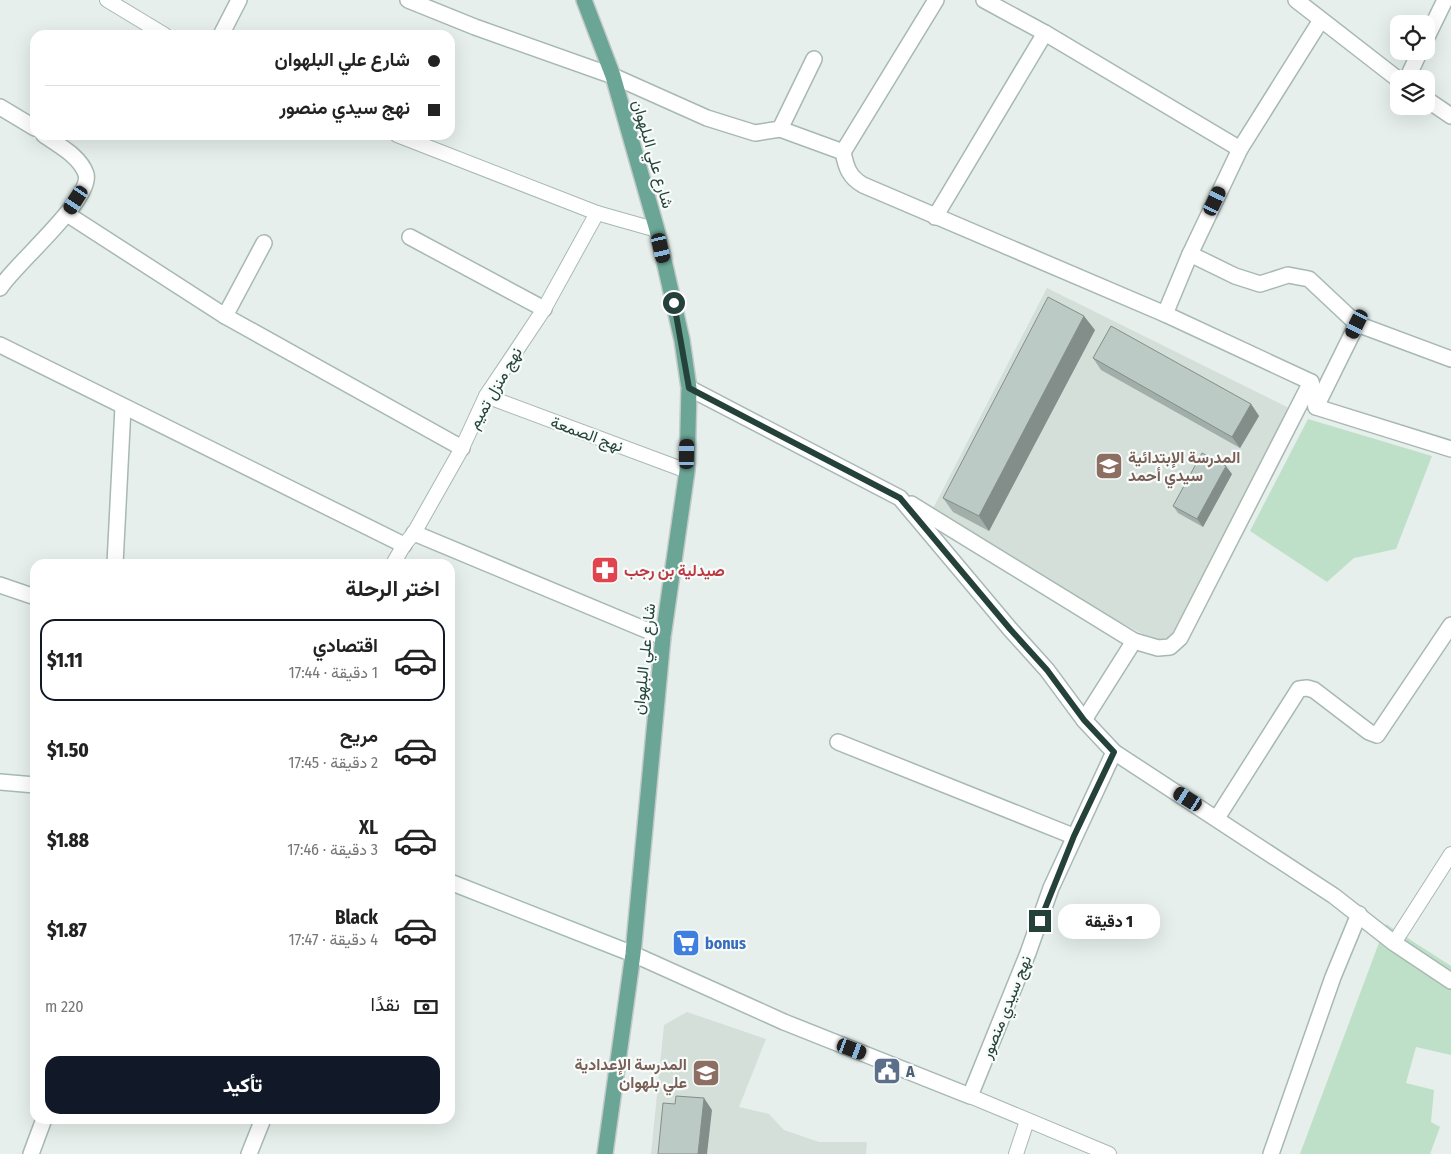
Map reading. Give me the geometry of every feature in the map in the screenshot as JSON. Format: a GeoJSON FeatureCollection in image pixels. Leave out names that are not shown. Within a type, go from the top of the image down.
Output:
{"type":"FeatureCollection","features":[{"type":"Feature","properties":{"kind":"main road","name":"شارع علي البلهوان"},"geometry":{"type":"LineString","coordinates":[[584,0],[613,76],[657,230],[682,340],[689,388],[687,471],[663,637],[633,954],[605,1154]]}},
{"type":"Feature","properties":{"kind":"street"},"geometry":{"type":"LineString","coordinates":[[224,30],[239,0]]}},
{"type":"Feature","properties":{"kind":"street"},"geometry":{"type":"LineString","coordinates":[[408,0],[475,27],[613,76],[722,123],[755,133],[780,129],[843,152]]}},
{"type":"Feature","properties":{"kind":"street"},"geometry":{"type":"LineString","coordinates":[[936,0],[843,152],[847,171],[859,183],[1165,314],[1311,382]]}},
{"type":"Feature","properties":{"kind":"street"},"geometry":{"type":"LineString","coordinates":[[984,0],[1046,33],[1240,149]]}},
{"type":"Feature","properties":{"kind":"street"},"geometry":{"type":"LineString","coordinates":[[1296,0],[1390,73]]}},
{"type":"Feature","properties":{"kind":"street"},"geometry":{"type":"LineString","coordinates":[[1435,20],[1445,0]]}},
{"type":"Feature","properties":{"kind":"street"},"geometry":{"type":"LineString","coordinates":[[1165,314],[1190,254],[1240,149],[1321,20]]}},
{"type":"Feature","properties":{"kind":"street"},"geometry":{"type":"LineString","coordinates":[[935,217],[1046,33]]}},
{"type":"Feature","properties":{"kind":"street"},"geometry":{"type":"LineString","coordinates":[[780,129],[814,59]]}},
{"type":"Feature","properties":{"kind":"street"},"geometry":{"type":"LineString","coordinates":[[1435,105],[1451,116]]}},
{"type":"Feature","properties":{"kind":"street"},"geometry":{"type":"LineString","coordinates":[[0,107],[30,125]]}},
{"type":"Feature","properties":{"kind":"street"},"geometry":{"type":"LineString","coordinates":[[1,283],[67,214],[86,186],[85,172],[71,154],[51,140]]}},
{"type":"Feature","properties":{"kind":"street"},"geometry":{"type":"LineString","coordinates":[[67,214],[225,316],[462,448]]}},
{"type":"Feature","properties":{"kind":"street"},"geometry":{"type":"LineString","coordinates":[[410,237],[544,308]]}},
{"type":"Feature","properties":{"kind":"street"},"geometry":{"type":"LineString","coordinates":[[225,316],[264,243]]}},
{"type":"Feature","properties":{"kind":"street"},"geometry":{"type":"LineString","coordinates":[[1190,254],[1235,276],[1260,284],[1288,275],[1309,279],[1357,324],[1451,358]]}},
{"type":"Feature","properties":{"kind":"street"},"geometry":{"type":"LineString","coordinates":[[1316,407],[1357,324]]}},
{"type":"Feature","properties":{"kind":"street"},"geometry":{"type":"LineString","coordinates":[[0,344],[123,408],[404,545]]}},
{"type":"Feature","properties":{"kind":"street"},"geometry":{"type":"LineString","coordinates":[[1311,382],[1316,407]]}},
{"type":"Feature","properties":{"kind":"street"},"geometry":{"type":"LineString","coordinates":[[689,388],[900,498],[1134,641],[1162,649],[1170,648],[1178,641],[1311,382]]}},
{"type":"Feature","properties":{"kind":"street"},"geometry":{"type":"LineString","coordinates":[[1316,407],[1451,449]]}},
{"type":"Feature","properties":{"kind":"street"},"geometry":{"type":"LineString","coordinates":[[115,559],[123,408]]}},
{"type":"Feature","properties":{"kind":"street"},"geometry":{"type":"LineString","coordinates":[[900,498],[1047,670],[1084,720],[1114,752],[1217,818],[1359,914],[1394,942],[1451,981]]}},
{"type":"Feature","properties":{"kind":"street"},"geometry":{"type":"LineString","coordinates":[[414,533],[663,637]]}},
{"type":"Feature","properties":{"kind":"street"},"geometry":{"type":"LineString","coordinates":[[0,585],[30,595]]}},
{"type":"Feature","properties":{"kind":"street"},"geometry":{"type":"LineString","coordinates":[[1217,818],[1299,689],[1307,688],[1314,690],[1368,732],[1377,735],[1451,625]]}},
{"type":"Feature","properties":{"kind":"street"},"geometry":{"type":"LineString","coordinates":[[1084,720],[1134,641]]}},
{"type":"Feature","properties":{"kind":"street"},"geometry":{"type":"LineString","coordinates":[[838,742],[1074,836]]}},
{"type":"Feature","properties":{"kind":"street","name":"نهج سيدي منصور"},"geometry":{"type":"LineString","coordinates":[[970,1096],[1074,836],[1114,752]]}},
{"type":"Feature","properties":{"kind":"street"},"geometry":{"type":"LineString","coordinates":[[0,782],[30,785]]}},
{"type":"Feature","properties":{"kind":"street"},"geometry":{"type":"LineString","coordinates":[[455,884],[633,954],[784,1022],[970,1096]]}},
{"type":"Feature","properties":{"kind":"street"},"geometry":{"type":"LineString","coordinates":[[1271,1154],[1327,996],[1359,914]]}},
{"type":"Feature","properties":{"kind":"street"},"geometry":{"type":"LineString","coordinates":[[31,1154],[42,1124]]}},
{"type":"Feature","properties":{"kind":"street"},"geometry":{"type":"LineString","coordinates":[[249,1154],[261,1124]]}},
{"type":"Feature","properties":{"kind":"lane"},"geometry":{"type":"LineString","coordinates":[[107,0],[157,30]]}},
{"type":"Feature","properties":{"kind":"lane"},"geometry":{"type":"LineString","coordinates":[[410,140],[597,212],[657,230]]}},
{"type":"Feature","properties":{"kind":"lane","name":"نهج منزل تميم"},"geometry":{"type":"LineString","coordinates":[[396,559],[414,533],[462,448],[486,396],[544,308],[597,212]]}},
{"type":"Feature","properties":{"kind":"lane","name":"نهج الصمعة"},"geometry":{"type":"LineString","coordinates":[[486,396],[687,471]]}},
{"type":"Feature","properties":{"kind":"lane"},"geometry":{"type":"LineString","coordinates":[[1394,942],[1451,854]]}},
{"type":"Feature","properties":{"kind":"lane"},"geometry":{"type":"LineString","coordinates":[[970,1096],[1027,1122],[1109,1154]]}},
{"type":"Feature","properties":{"kind":"lane"},"geometry":{"type":"LineString","coordinates":[[1016,1154],[1027,1122]]}},
{"type":"Feature","properties":{"kind":"shaded area","name":"المدرسة الإبتدائية سيدي أحمد"},"geometry":{"type":"Polygon","coordinates":[[[1047,288],[1291,409],[1168,647],[926,522],[1047,288]]]}},
{"type":"Feature","properties":{"kind":"shaded area","name":"المدرسة الإعدادية علي بلهوان"},"geometry":{"type":"Polygon","coordinates":[[[687,1012],[766,1039],[739,1107],[769,1114],[784,1130],[819,1142],[867,1142],[866,1154],[651,1154],[664,1025],[687,1012]]]}},
{"type":"Feature","properties":{"kind":"green space"},"geometry":{"type":"Polygon","coordinates":[[[1308,419],[1432,456],[1396,549],[1354,558],[1327,582],[1250,531],[1308,419]]]}},
{"type":"Feature","properties":{"kind":"green space"},"geometry":{"type":"Polygon","coordinates":[[[1386,924],[1451,966],[1451,1055],[1416,1047],[1406,1083],[1434,1090],[1431,1122],[1440,1127],[1430,1154],[1300,1154],[1386,924]]]}},
{"type":"Feature","properties":{"kind":"building"},"geometry":{"type":"Polygon","coordinates":[[[1048,297],[1084,316],[979,516],[943,498],[1048,297]]]}},
{"type":"Feature","properties":{"kind":"building"},"geometry":{"type":"Polygon","coordinates":[[[1111,326],[1251,404],[1232,437],[1093,358],[1111,326]]]}},
{"type":"Feature","properties":{"kind":"building"},"geometry":{"type":"Polygon","coordinates":[[[1202,453],[1226,466],[1197,519],[1173,506],[1202,453]]]}},
{"type":"Feature","properties":{"kind":"building"},"geometry":{"type":"Polygon","coordinates":[[[676,1096],[704,1098],[698,1154],[658,1154],[663,1103],[675,1104],[676,1096]]]}},
{"type":"Feature","properties":{"kind":"place","name":"المدرسة الإبتدائية سيدي أحمد"},"geometry":{"type":"Point","coordinates":[1109,466]}},
{"type":"Feature","properties":{"kind":"place","name":"صيدلية بن رجب"},"geometry":{"type":"Point","coordinates":[605,570]}},
{"type":"Feature","properties":{"kind":"place","name":"bonus"},"geometry":{"type":"Point","coordinates":[686,943]}},
{"type":"Feature","properties":{"kind":"place","name":"A"},"geometry":{"type":"Point","coordinates":[887,1071]}},
{"type":"Feature","properties":{"kind":"place","name":"المدرسة الإعدادية علي بلهوان"},"geometry":{"type":"Point","coordinates":[706,1073]}},
{"type":"Feature","properties":{"kind":"route"},"geometry":{"type":"LineString","coordinates":[[674,303],[689,388],[900,498],[1047,670],[1084,720],[1114,752],[1051,888],[1040,921]]}}]}
